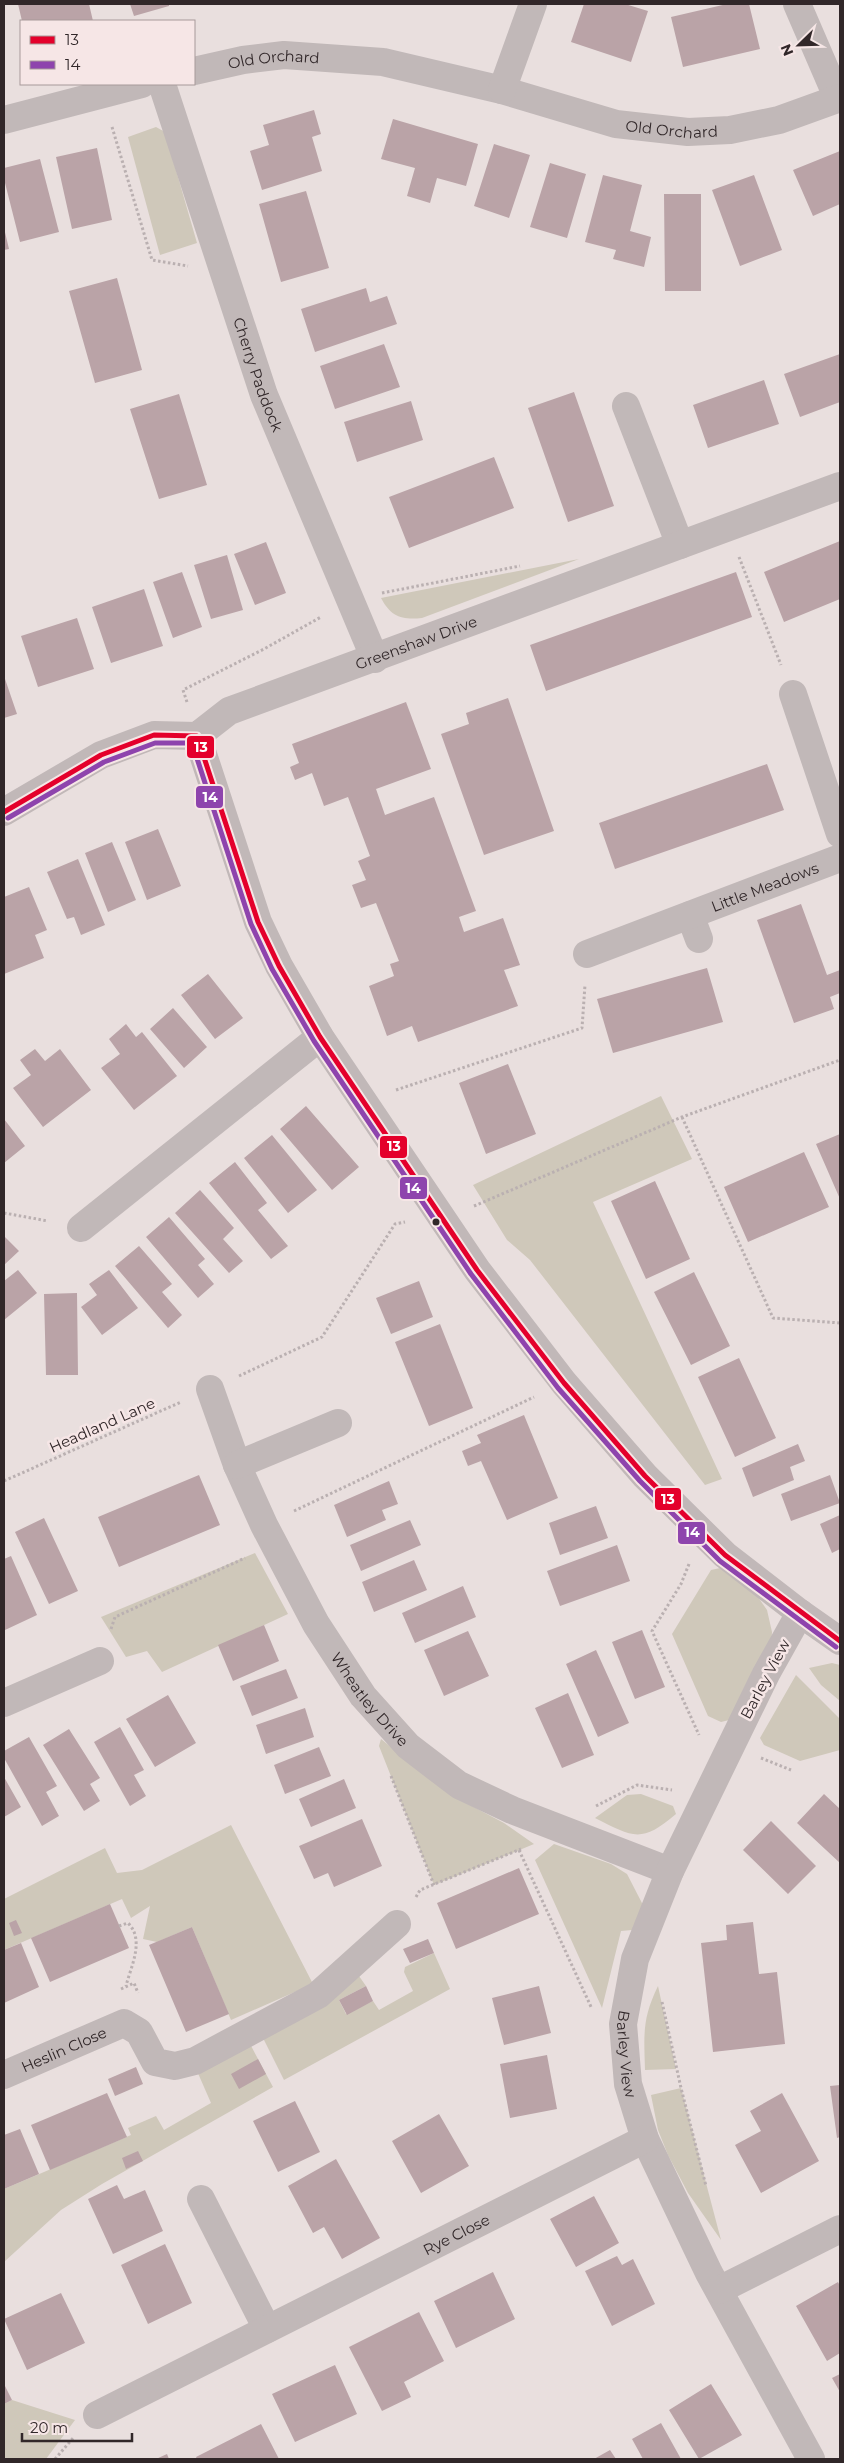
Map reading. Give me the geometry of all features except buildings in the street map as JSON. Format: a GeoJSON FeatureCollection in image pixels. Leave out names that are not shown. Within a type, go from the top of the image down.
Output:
{"type":"FeatureCollection","features":[{"type":"Feature","properties":{"kind":"street"},"geometry":{"type":"LineString","coordinates":[[502,90],[533,4]]}},
{"type":"Feature","properties":{"kind":"street"},"geometry":{"type":"LineString","coordinates":[[797,4],[839,98]]}},
{"type":"Feature","properties":{"kind":"street","name":"Old Orchard"},"geometry":{"type":"LineString","coordinates":[[195,71],[243,60],[284,55],[383,62],[502,90],[616,124],[688,132],[730,130],[779,120],[839,98]]}},
{"type":"Feature","properties":{"kind":"street"},"geometry":{"type":"LineString","coordinates":[[4,120],[138,85]]}},
{"type":"Feature","properties":{"kind":"street","name":"Cherry Paddock"},"geometry":{"type":"LineString","coordinates":[[162,85],[264,395],[375,659]]}},
{"type":"Feature","properties":{"kind":"street"},"geometry":{"type":"LineString","coordinates":[[626,406],[680,545]]}},
{"type":"Feature","properties":{"kind":"street","name":"Greenshaw Drive"},"geometry":{"type":"LineString","coordinates":[[197,736],[229,711],[375,659],[840,486]]}},
{"type":"Feature","properties":{"kind":"street"},"geometry":{"type":"LineString","coordinates":[[793,694],[840,834]]}},
{"type":"Feature","properties":{"kind":"street"},"geometry":{"type":"LineString","coordinates":[[4,812],[102,755],[154,735],[197,736],[258,922],[279,966],[320,1037],[477,1270],[564,1383],[645,1476],[726,1555],[800,1613],[840,1641]]}},
{"type":"Feature","properties":{"kind":"street","name":"Little Meadows"},"geometry":{"type":"LineString","coordinates":[[587,954],[695,927],[840,858]]}},
{"type":"Feature","properties":{"kind":"street"},"geometry":{"type":"LineString","coordinates":[[81,1228],[320,1037]]}},
{"type":"Feature","properties":{"kind":"street","name":"Wheatley Drive"},"geometry":{"type":"LineString","coordinates":[[210,1389],[237,1465],[269,1535],[316,1624],[363,1696],[408,1746],[459,1785],[512,1810],[568,1830],[670,1871]]}},
{"type":"Feature","properties":{"kind":"street"},"geometry":{"type":"LineString","coordinates":[[237,1465],[338,1423]]}},
{"type":"Feature","properties":{"kind":"street","name":"Barley View"},"geometry":{"type":"LineString","coordinates":[[800,1613],[766,1674],[670,1871],[635,1959],[623,2024],[628,2084],[645,2139],[719,2290],[811,2459]]}},
{"type":"Feature","properties":{"kind":"street"},"geometry":{"type":"LineString","coordinates":[[4,1703],[100,1661]]}},
{"type":"Feature","properties":{"kind":"street","name":"Heslin Close"},"geometry":{"type":"LineString","coordinates":[[4,2075],[124,2023],[138,2032],[155,2062],[175,2066],[195,2061],[318,1995],[397,1924]]}},
{"type":"Feature","properties":{"kind":"street","name":"Rye Close"},"geometry":{"type":"LineString","coordinates":[[97,2415],[645,2139]]}},
{"type":"Feature","properties":{"kind":"street"},"geometry":{"type":"LineString","coordinates":[[201,2199],[267,2329]]}},
{"type":"Feature","properties":{"kind":"street"},"geometry":{"type":"LineString","coordinates":[[719,2290],[840,2229]]}},
{"type":"Feature","properties":{"kind":"path"},"geometry":{"type":"LineString","coordinates":[[103,94],[152,260],[224,272]]}},
{"type":"Feature","properties":{"kind":"path"},"geometry":{"type":"LineString","coordinates":[[746,521],[738,558],[793,694]]}},
{"type":"Feature","properties":{"kind":"path"},"geometry":{"type":"LineString","coordinates":[[362,1101],[582,1028],[587,954]]}},
{"type":"Feature","properties":{"kind":"path","name":"Headland Lane"},"geometry":{"type":"LineString","coordinates":[[4,1481],[322,1337],[395,1224],[437,1213],[476,1206],[682,1117],[840,1060]]}},
{"type":"Feature","properties":{"kind":"path"},"geometry":{"type":"LineString","coordinates":[[682,1117],[773,1318],[840,1323]]}},
{"type":"Feature","properties":{"kind":"path"},"geometry":{"type":"LineString","coordinates":[[4,1213],[81,1228]]}},
{"type":"Feature","properties":{"kind":"path"},"geometry":{"type":"LineString","coordinates":[[100,1661],[115,1616],[564,1383]]}},
{"type":"Feature","properties":{"kind":"path"},"geometry":{"type":"LineString","coordinates":[[692,1556],[681,1584],[652,1631],[697,1734],[792,1770]]}},
{"type":"Feature","properties":{"kind":"path"},"geometry":{"type":"LineString","coordinates":[[390,1773],[434,1885]]}},
{"type":"Feature","properties":{"kind":"path"},"geometry":{"type":"LineString","coordinates":[[397,1924],[420,1890],[568,1830],[590,1809],[637,1785],[707,1795]]}},
{"type":"Feature","properties":{"kind":"path"},"geometry":{"type":"LineString","coordinates":[[519,1850],[596,2017],[623,2024]]}},
{"type":"Feature","properties":{"kind":"path"},"geometry":{"type":"LineString","coordinates":[[119,1926],[128,1923],[138,1944],[126,1986]]}},
{"type":"Feature","properties":{"kind":"path"},"geometry":{"type":"LineString","coordinates":[[660,1996],[708,2193]]}},
{"type":"Feature","properties":{"kind":"shaded area"},"geometry":{"type":"Polygon","coordinates":[[[156,127],[165,132],[197,243],[160,255],[128,137],[156,127]]]}},
{"type":"Feature","properties":{"kind":"shaded area"},"geometry":{"type":"Polygon","coordinates":[[[579,559],[422,618],[403,618],[398,616],[389,609],[381,598],[579,559]]]}},
{"type":"Feature","properties":{"kind":"shaded area"},"geometry":{"type":"Polygon","coordinates":[[[661,1096],[692,1159],[593,1202],[722,1479],[705,1485],[530,1260],[507,1240],[473,1185],[661,1096]]]}},
{"type":"Feature","properties":{"kind":"shaded area"},"geometry":{"type":"Polygon","coordinates":[[[255,1553],[288,1614],[162,1672],[147,1651],[126,1657],[101,1617],[255,1553]]]}},
{"type":"Feature","properties":{"kind":"shaded area"},"geometry":{"type":"Polygon","coordinates":[[[725,1567],[758,1597],[767,1610],[772,1632],[771,1650],[733,1719],[721,1722],[708,1716],[672,1634],[711,1570],[725,1567]]]}},
{"type":"Feature","properties":{"kind":"shaded area"},"geometry":{"type":"Polygon","coordinates":[[[832,1663],[840,1665],[840,1701],[821,1685],[809,1668],[832,1663]]]}},
{"type":"Feature","properties":{"kind":"shaded area"},"geometry":{"type":"Polygon","coordinates":[[[796,1675],[840,1719],[840,1750],[800,1761],[764,1745],[760,1738],[796,1675]]]}},
{"type":"Feature","properties":{"kind":"shaded area"},"geometry":{"type":"Polygon","coordinates":[[[381,1739],[449,1794],[504,1823],[534,1844],[434,1885],[379,1746],[381,1739]]]}},
{"type":"Feature","properties":{"kind":"shaded area"},"geometry":{"type":"Polygon","coordinates":[[[641,1794],[673,1806],[676,1814],[654,1830],[637,1834],[619,1830],[595,1818],[627,1795],[641,1794]]]}},
{"type":"Feature","properties":{"kind":"shaded area"},"geometry":{"type":"Polygon","coordinates":[[[231,1825],[313,1984],[231,2020],[192,1927],[157,1942],[143,1939],[150,1906],[131,1918],[122,1899],[4,1950],[4,1899],[105,1848],[117,1873],[142,1870],[231,1825]]]}},
{"type":"Feature","properties":{"kind":"shaded area"},"geometry":{"type":"Polygon","coordinates":[[[554,1844],[611,1864],[627,1874],[643,1905],[632,1930],[621,1931],[602,2008],[535,1860],[554,1844]]]}},
{"type":"Feature","properties":{"kind":"shaded area"},"geometry":{"type":"Polygon","coordinates":[[[434,1953],[450,1989],[284,2080],[262,2036],[359,1976],[366,1986],[339,2000],[346,2014],[373,2001],[379,2010],[413,1991],[404,1972],[405,1967],[434,1953]]]}},
{"type":"Feature","properties":{"kind":"shaded area"},"geometry":{"type":"Polygon","coordinates":[[[658,1986],[676,2069],[645,2070],[645,2027],[649,2008],[658,1986]]]}},
{"type":"Feature","properties":{"kind":"shaded area"},"geometry":{"type":"Polygon","coordinates":[[[249,2042],[273,2087],[102,2184],[61,2210],[4,2262],[4,2189],[131,2135],[128,2128],[156,2116],[164,2130],[211,2103],[197,2071],[249,2042]]]}},
{"type":"Feature","properties":{"kind":"shaded area"},"geometry":{"type":"Polygon","coordinates":[[[681,2088],[721,2240],[688,2193],[668,2155],[658,2130],[651,2095],[681,2088]]]}},
{"type":"Feature","properties":{"kind":"shaded area"},"geometry":{"type":"Polygon","coordinates":[[[12,2400],[75,2420],[46,2459],[4,2459],[4,2404],[12,2400]]]}},
{"type":"Feature","properties":{"kind":"transit line","name":"13"},"geometry":{"type":"LineString","coordinates":[[4,812],[101,755],[154,735],[197,736],[258,922],[279,966],[320,1037],[477,1270],[564,1383],[645,1476],[725,1555],[840,1641]]}},
{"type":"Feature","properties":{"kind":"transit line","name":"14"},"geometry":{"type":"LineString","coordinates":[[8,818],[104,762],[155,743],[192,743],[251,924],[272,969],[314,1041],[471,1274],[558,1388],[640,1481],[720,1561],[836,1647]]}}]}
